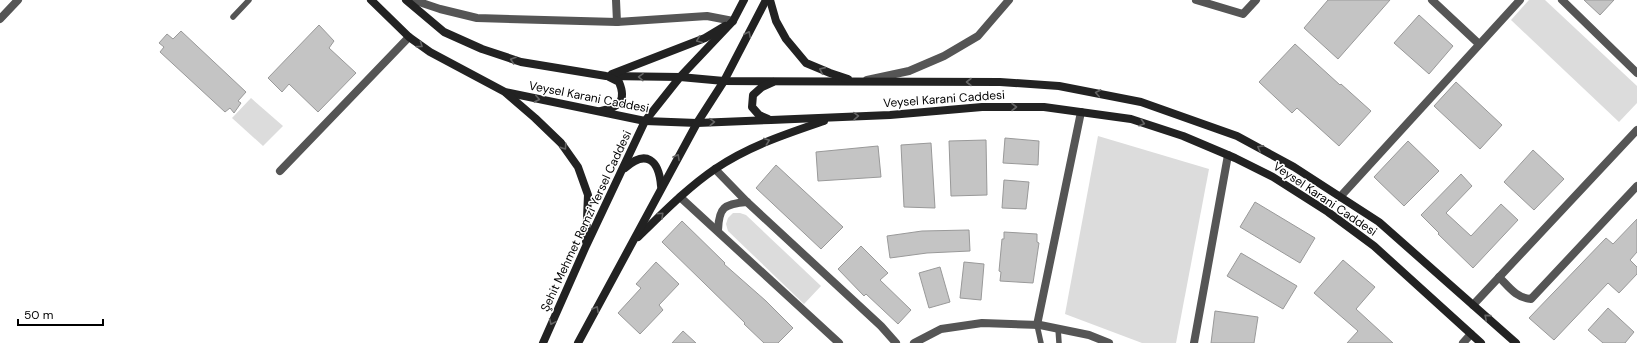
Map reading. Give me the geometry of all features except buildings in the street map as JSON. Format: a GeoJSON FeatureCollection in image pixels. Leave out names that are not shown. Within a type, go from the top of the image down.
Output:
{"type":"FeatureCollection","features":[{"type":"Feature","properties":{"kind":"main road","name":"Veysel Karani Caddesi"},"geometry":{"type":"LineString","coordinates":[[371,0],[409,37],[430,52],[505,92],[645,121],[696,123],[771,120],[890,115],[982,107],[1044,107],[1131,119],[1183,136],[1228,155],[1273,177],[1328,212],[1374,246],[1481,343]]}},
{"type":"Feature","properties":{"kind":"main road","name":"Veysel Karani Caddesi"},"geometry":{"type":"LineString","coordinates":[[406,0],[444,32],[482,50],[521,62],[606,76],[680,77],[724,81],[1000,82],[1059,86],[1141,102],[1237,136],[1294,167],[1378,222],[1516,343]]}},
{"type":"Feature","properties":{"kind":"main road","name":"Şehit Mehmet Remzi Yersel Caddesi"},"geometry":{"type":"LineString","coordinates":[[543,343],[586,246],[645,121],[680,77],[733,21],[744,0]]}},
{"type":"Feature","properties":{"kind":"main road"},"geometry":{"type":"LineString","coordinates":[[578,343],[633,242],[661,186],[696,123],[724,81],[766,0]]}},
{"type":"Feature","properties":{"kind":"main road"},"geometry":{"type":"LineString","coordinates":[[770,0],[776,21],[786,39],[806,63],[830,73],[859,82]]}},
{"type":"Feature","properties":{"kind":"main road"},"geometry":{"type":"LineString","coordinates":[[606,76],[636,66],[705,38],[733,21]]}},
{"type":"Feature","properties":{"kind":"main road"},"geometry":{"type":"LineString","coordinates":[[598,112],[611,109],[620,102],[623,92],[619,82],[606,76]]}},
{"type":"Feature","properties":{"kind":"main road"},"geometry":{"type":"LineString","coordinates":[[771,120],[759,115],[752,107],[753,95],[762,87],[775,80]]}},
{"type":"Feature","properties":{"kind":"main road"},"geometry":{"type":"LineString","coordinates":[[505,92],[536,118],[561,143],[578,167],[588,195],[586,246]]}},
{"type":"Feature","properties":{"kind":"main road"},"geometry":{"type":"LineString","coordinates":[[633,242],[680,197],[715,169],[759,144],[833,117]]}},
{"type":"Feature","properties":{"kind":"main road"},"geometry":{"type":"LineString","coordinates":[[622,170],[634,160],[645,158],[655,163],[660,174],[661,186]]}},
{"type":"Feature","properties":{"kind":"street"},"geometry":{"type":"LineString","coordinates":[[0,20],[18,0]]}},
{"type":"Feature","properties":{"kind":"street"},"geometry":{"type":"LineString","coordinates":[[413,0],[440,9],[477,18],[617,22],[707,16],[733,21]]}},
{"type":"Feature","properties":{"kind":"street"},"geometry":{"type":"LineString","coordinates":[[616,0],[617,22]]}},
{"type":"Feature","properties":{"kind":"street"},"geometry":{"type":"LineString","coordinates":[[859,82],[909,71],[944,56],[978,36],[1009,0]]}},
{"type":"Feature","properties":{"kind":"street"},"geometry":{"type":"LineString","coordinates":[[1196,0],[1243,14],[1256,0]]}},
{"type":"Feature","properties":{"kind":"street"},"geometry":{"type":"LineString","coordinates":[[1432,0],[1479,44]]}},
{"type":"Feature","properties":{"kind":"street"},"geometry":{"type":"LineString","coordinates":[[1340,197],[1520,0]]}},
{"type":"Feature","properties":{"kind":"street"},"geometry":{"type":"LineString","coordinates":[[1562,0],[1637,73]]}},
{"type":"Feature","properties":{"kind":"street"},"geometry":{"type":"LineString","coordinates":[[280,171],[409,37]]}},
{"type":"Feature","properties":{"kind":"street"},"geometry":{"type":"LineString","coordinates":[[1038,325],[1081,112]]}},
{"type":"Feature","properties":{"kind":"street"},"geometry":{"type":"LineString","coordinates":[[1473,305],[1637,130]]}},
{"type":"Feature","properties":{"kind":"street"},"geometry":{"type":"LineString","coordinates":[[1194,343],[1228,155]]}},
{"type":"Feature","properties":{"kind":"street"},"geometry":{"type":"LineString","coordinates":[[715,169],[747,202],[881,326],[896,343]]}},
{"type":"Feature","properties":{"kind":"street"},"geometry":{"type":"LineString","coordinates":[[1499,277],[1513,292],[1522,298],[1530,299],[1637,186]]}},
{"type":"Feature","properties":{"kind":"street"},"geometry":{"type":"LineString","coordinates":[[680,197],[718,230],[839,343]]}},
{"type":"Feature","properties":{"kind":"street"},"geometry":{"type":"LineString","coordinates":[[718,230],[719,216],[723,208],[731,203],[747,202]]}},
{"type":"Feature","properties":{"kind":"street"},"geometry":{"type":"LineString","coordinates":[[914,343],[941,329],[982,323],[1038,325],[1058,328],[1089,339],[1109,343]]}},
{"type":"Feature","properties":{"kind":"street"},"geometry":{"type":"LineString","coordinates":[[1463,343],[1471,334]]}},
{"type":"Feature","properties":{"kind":"lane"},"geometry":{"type":"LineString","coordinates":[[233,16],[249,0]]}},
{"type":"Feature","properties":{"kind":"lane"},"geometry":{"type":"LineString","coordinates":[[1038,325],[1041,343]]}},
{"type":"Feature","properties":{"kind":"lane"},"geometry":{"type":"LineString","coordinates":[[1058,328],[1058,343]]}},
{"type":"Feature","properties":{"kind":"shaded area"},"geometry":{"type":"Polygon","coordinates":[[[1529,0],[1545,0],[1637,86],[1637,103],[1619,122],[1511,20],[1529,0]]]}},
{"type":"Feature","properties":{"kind":"shaded area"},"geometry":{"type":"Polygon","coordinates":[[[251,98],[283,126],[263,146],[232,118],[251,98]]]}},
{"type":"Feature","properties":{"kind":"shaded area"},"geometry":{"type":"Polygon","coordinates":[[[1098,136],[1209,169],[1176,343],[1142,343],[1065,314],[1098,136]]]}},
{"type":"Feature","properties":{"kind":"shaded area"},"geometry":{"type":"Polygon","coordinates":[[[733,213],[746,215],[821,286],[804,304],[728,231],[726,224],[728,218],[733,213]]]}}]}
